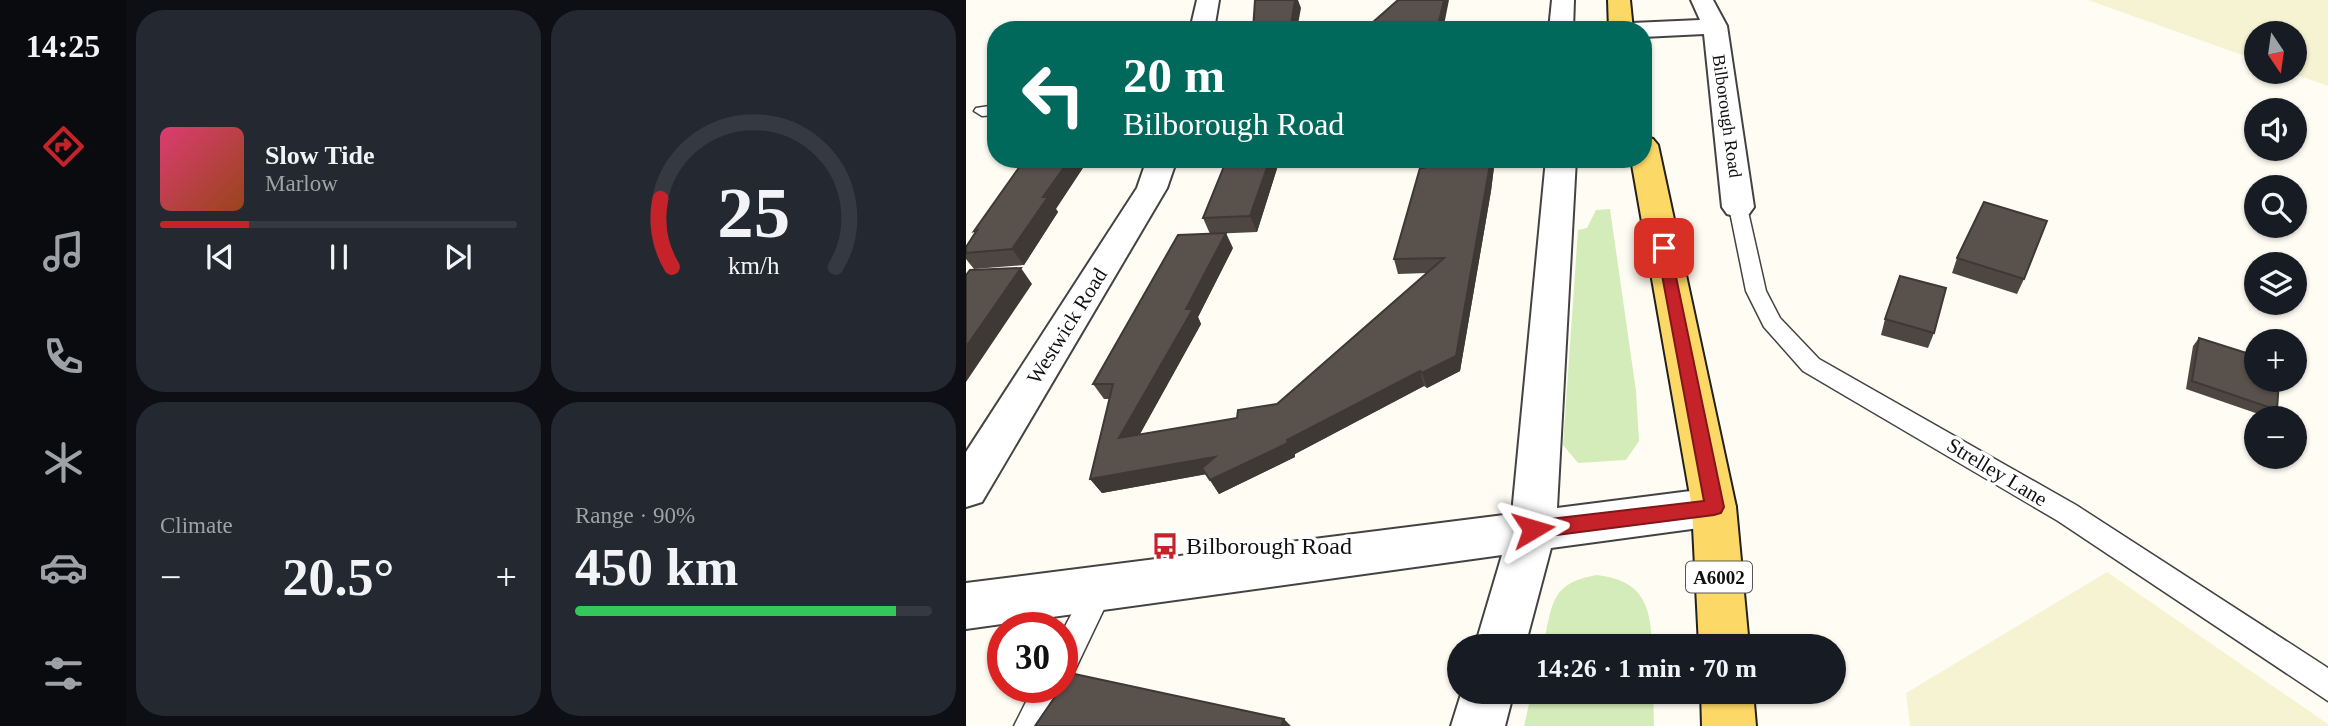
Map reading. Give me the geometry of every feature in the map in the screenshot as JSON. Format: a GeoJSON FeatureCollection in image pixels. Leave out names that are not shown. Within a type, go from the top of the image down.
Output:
{"type":"FeatureCollection","features":[{"type":"Feature","properties":{"kind":"main road"},"geometry":{"type":"LineString","coordinates":[[1619,0],[1620,21]]}},
{"type":"Feature","properties":{"kind":"main road","name":"A6002"},"geometry":{"type":"LineString","coordinates":[[1648,168],[1714,507],[1723,634]]}},
{"type":"Feature","properties":{"kind":"main road"},"geometry":{"type":"LineString","coordinates":[[1728,704],[1729,726]]}},
{"type":"Feature","properties":{"kind":"street"},"geometry":{"type":"LineString","coordinates":[[1204,21],[1208,0]]}},
{"type":"Feature","properties":{"kind":"street"},"geometry":{"type":"LineString","coordinates":[[1562,21],[1563,0]]}},
{"type":"Feature","properties":{"kind":"street","name":"Bilborough Road"},"geometry":{"type":"LineString","coordinates":[[1702,0],[1714,26],[1738,207]]}},
{"type":"Feature","properties":{"kind":"street","name":"Bilborough Road"},"geometry":{"type":"LineString","coordinates":[[1652,29],[1714,26]]}},
{"type":"Feature","properties":{"kind":"street","name":"Westwick Road"},"geometry":{"type":"LineString","coordinates":[[966,489],[1152,188],[1159,168]]}},
{"type":"Feature","properties":{"kind":"street"},"geometry":{"type":"LineString","coordinates":[[1503,634],[1533,529],[1560,168]]}},
{"type":"Feature","properties":{"kind":"street"},"geometry":{"type":"LineString","coordinates":[[966,606],[1714,507]]}},
{"type":"Feature","properties":{"kind":"street"},"geometry":{"type":"LineString","coordinates":[[1478,726],[1484,704]]}},
{"type":"Feature","properties":{"kind":"lane","name":"Strelley Lane"},"geometry":{"type":"LineString","coordinates":[[1738,207],[1756,291],[1772,322],[1811,365],[2067,513],[2328,686]]}},
{"type":"Feature","properties":{"kind":"lane"},"geometry":{"type":"LineString","coordinates":[[1078,631],[1100,588]]}},
{"type":"Feature","properties":{"kind":"lane"},"geometry":{"type":"LineString","coordinates":[[1030,726],[1042,703]]}},
{"type":"Feature","properties":{"kind":"shaded area"},"geometry":{"type":"Polygon","coordinates":[[[2088,0],[2328,0],[2328,86],[2307,78],[2307,21],[2244,21],[2244,56],[2088,0]]]}},
{"type":"Feature","properties":{"kind":"shaded area"},"geometry":{"type":"Polygon","coordinates":[[[2107,572],[2328,726],[1910,726],[1906,693],[2107,572]]]}},
{"type":"Feature","properties":{"kind":"green space"},"geometry":{"type":"Polygon","coordinates":[[[1610,209],[1636,391],[1639,441],[1626,460],[1578,463],[1563,445],[1578,230],[1587,228],[1596,210],[1610,209]]]}},
{"type":"Feature","properties":{"kind":"green space"},"geometry":{"type":"Polygon","coordinates":[[[1597,575],[1624,582],[1633,588],[1646,606],[1651,634],[1546,634],[1552,608],[1561,590],[1581,579],[1597,575]]]}},
{"type":"Feature","properties":{"kind":"green space"},"geometry":{"type":"Polygon","coordinates":[[[1529,704],[1653,704],[1654,726],[1524,726],[1529,704]]]}},
{"type":"Feature","properties":{"kind":"building"},"geometry":{"type":"Polygon","coordinates":[[[1255,0],[1295,0],[1292,21],[1254,21],[1255,0]]]}},
{"type":"Feature","properties":{"kind":"building"},"geometry":{"type":"Polygon","coordinates":[[[1398,0],[1444,0],[1439,21],[1374,21],[1398,0]]]}},
{"type":"Feature","properties":{"kind":"building"},"geometry":{"type":"Polygon","coordinates":[[[1019,168],[1064,168],[1043,197],[1048,197],[1012,249],[966,253],[966,247],[977,230],[974,231],[1019,168]]]}},
{"type":"Feature","properties":{"kind":"building"},"geometry":{"type":"Polygon","coordinates":[[[1223,168],[1267,168],[1250,216],[1203,218],[1223,168]]]}},
{"type":"Feature","properties":{"kind":"building"},"geometry":{"type":"Polygon","coordinates":[[[1420,168],[1489,168],[1456,356],[1422,373],[1420,371],[1287,440],[1288,443],[1210,480],[1202,468],[1215,457],[1090,479],[1113,384],[1093,384],[1178,235],[1226,233],[1186,309],[1193,309],[1119,438],[1237,418],[1238,410],[1277,404],[1444,258],[1394,259],[1420,168]]]}},
{"type":"Feature","properties":{"kind":"building"},"geometry":{"type":"Polygon","coordinates":[[[1984,202],[2047,221],[2024,279],[1957,258],[1984,202]]]}},
{"type":"Feature","properties":{"kind":"building"},"geometry":{"type":"Polygon","coordinates":[[[1021,268],[966,347],[966,275],[970,270],[1021,268]]]}},
{"type":"Feature","properties":{"kind":"building"},"geometry":{"type":"Polygon","coordinates":[[[1900,276],[1946,288],[1934,333],[1885,319],[1900,276]]]}},
{"type":"Feature","properties":{"kind":"building"},"geometry":{"type":"Polygon","coordinates":[[[2199,338],[2244,352],[2244,392],[2278,392],[2277,406],[2265,406],[2192,381],[2199,338]]]}},
{"type":"Feature","properties":{"kind":"building"},"geometry":{"type":"Polygon","coordinates":[[[1078,675],[1284,719],[1281,726],[1035,726],[1051,703],[1078,703],[1078,675]]]}},
{"type":"Feature","properties":{"kind":"place","name":"Bilborough Road"},"geometry":{"type":"Point","coordinates":[1165,546]}},
{"type":"Feature","properties":{"kind":"route"},"geometry":{"type":"LineString","coordinates":[[1533,529],[1714,507],[1664,248]]}}]}
